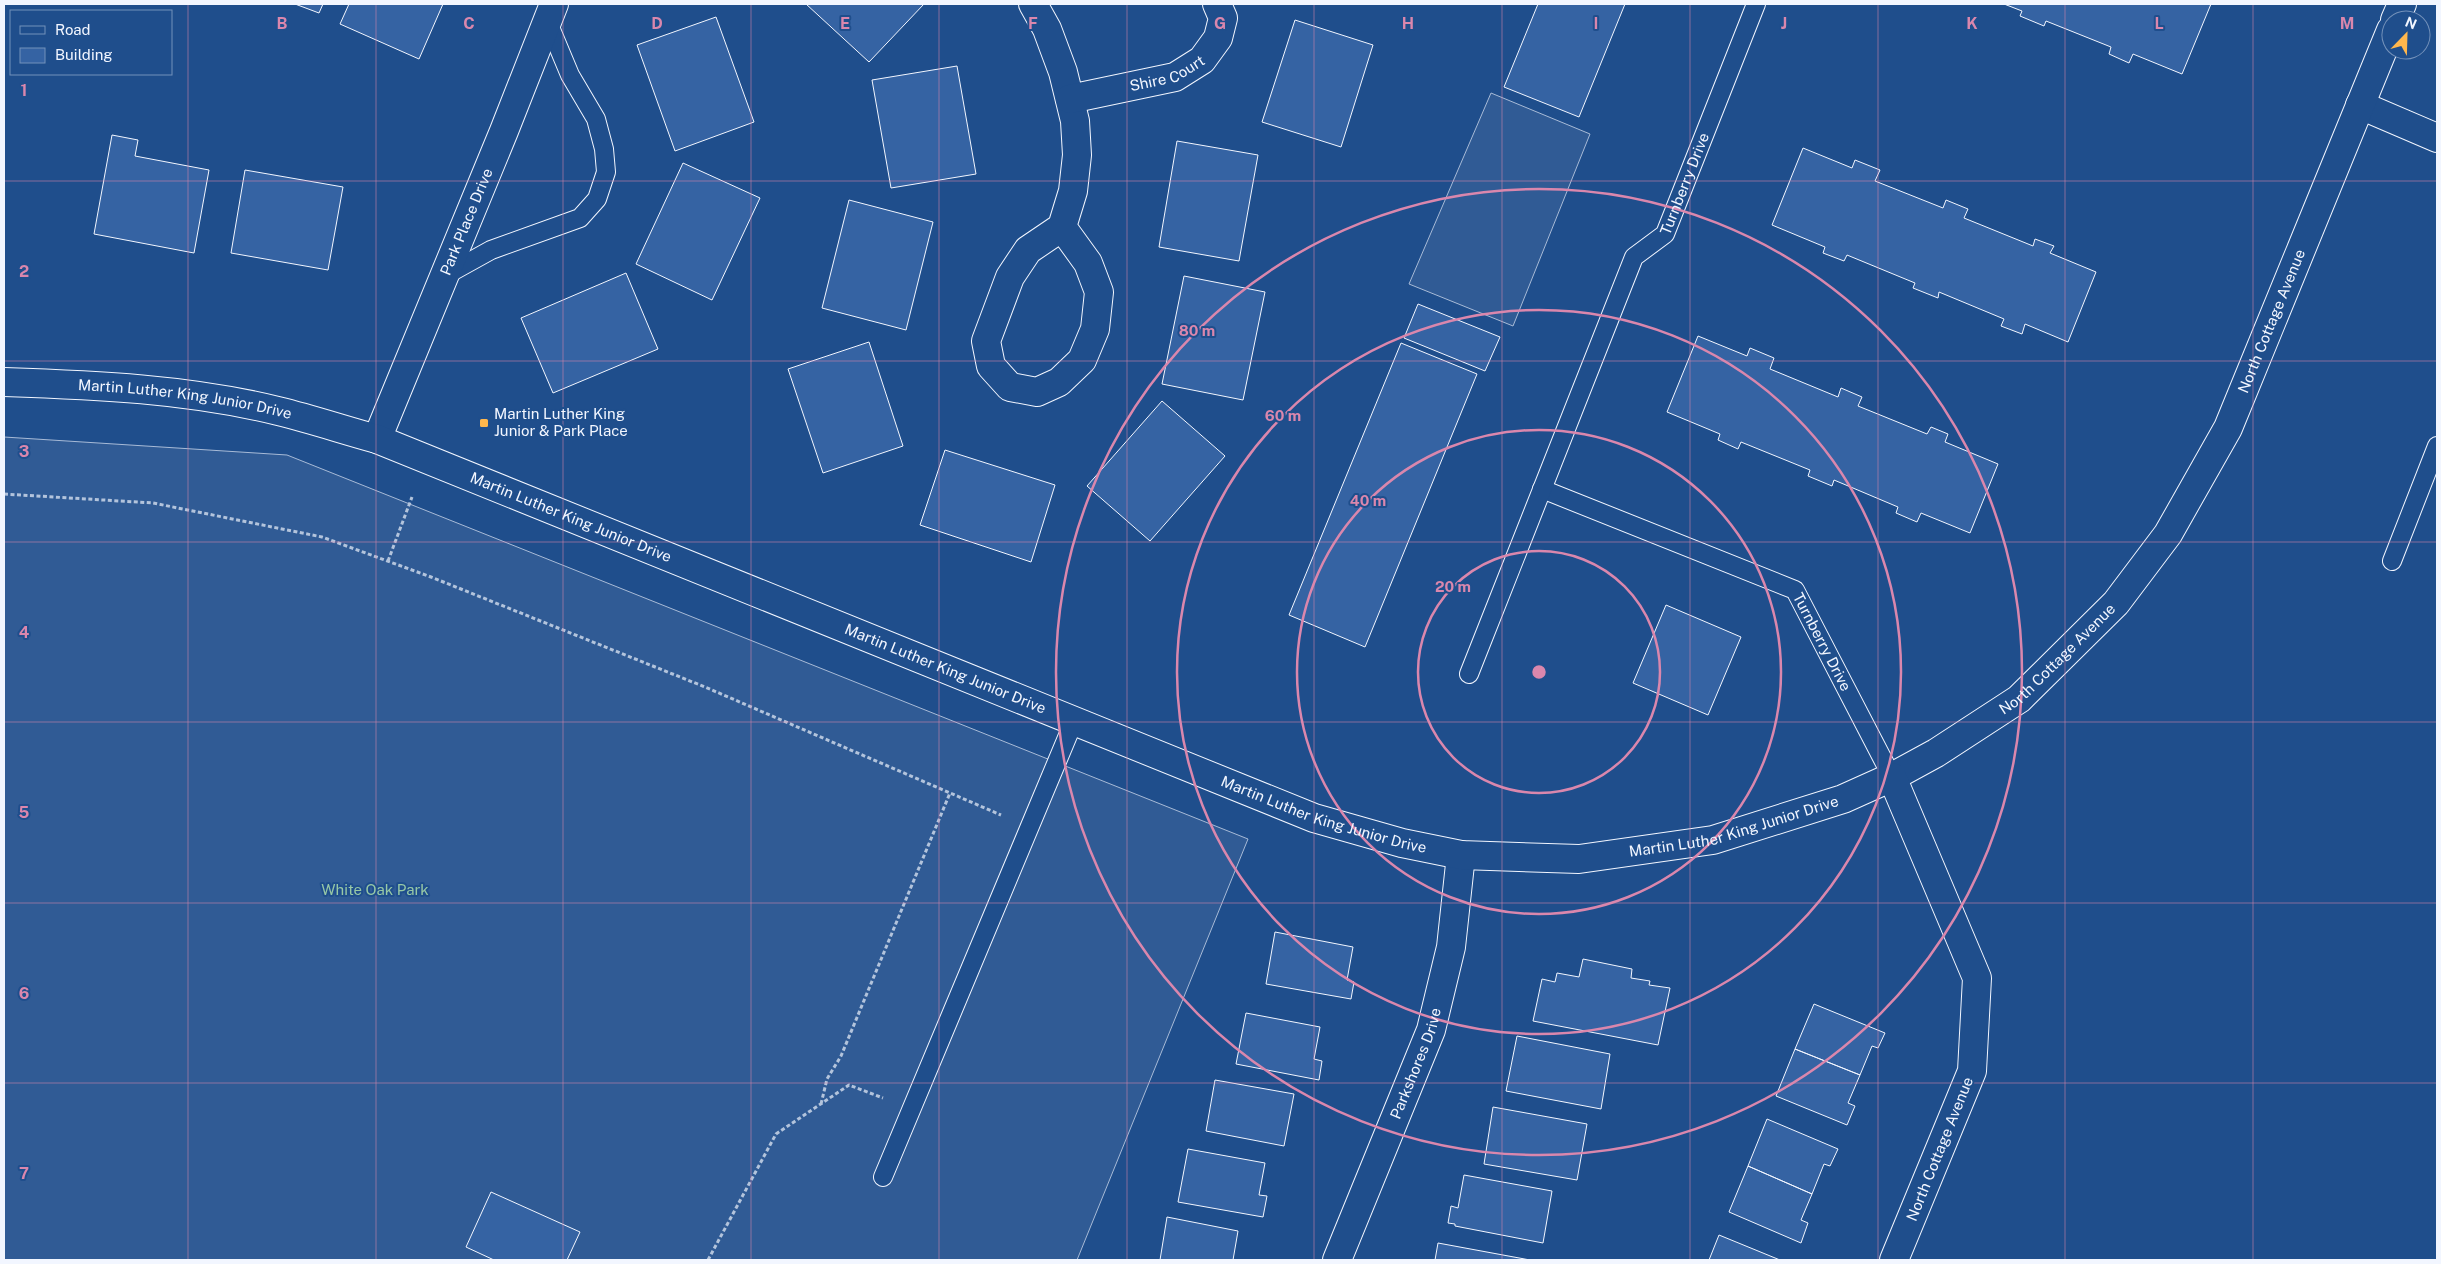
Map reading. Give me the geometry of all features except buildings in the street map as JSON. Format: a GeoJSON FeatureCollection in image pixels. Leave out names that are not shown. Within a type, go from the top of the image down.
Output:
{"type":"FeatureCollection","features":[{"type":"Feature","properties":{"kind":"main road"},"geometry":{"type":"LineString","coordinates":[[1033,4],[1047,28],[1063,72],[1075,121],[1078,155],[1073,191],[1062,227],[1028,250],[1010,277],[994,315],[986,341],[991,366],[1010,387],[1037,392],[1059,382],[1082,360],[1095,329],[1099,292],[1088,263],[1062,227]]}},
{"type":"Feature","properties":{"kind":"main road","name":"Shire Court"},"geometry":{"type":"LineString","coordinates":[[1070,99],[1175,77],[1202,60],[1218,38],[1223,18],[1217,4]]}},
{"type":"Feature","properties":{"kind":"main road","name":"Park Place Drive"},"geometry":{"type":"LineString","coordinates":[[377,439],[551,12]]}},
{"type":"Feature","properties":{"kind":"main road","name":"North Cottage Avenue"},"geometry":{"type":"LineString","coordinates":[[1894,1260],[1972,1070],[1977,978],[1892,777],[1936,753],[2019,699],[2116,603],[2168,534],[2228,428],[2381,54]]}},
{"type":"Feature","properties":{"kind":"main road"},"geometry":{"type":"LineString","coordinates":[[2360,105],[2437,138]]}},
{"type":"Feature","properties":{"kind":"main road","name":"Martin Luther King Junior Drive"},"geometry":{"type":"LineString","coordinates":[[4,382],[88,385],[177,393],[278,410],[377,439],[1314,818],[1402,843],[1461,855],[1579,859],[1713,840],[1843,800],[1892,777]]}},
{"type":"Feature","properties":{"kind":"main road","name":"Parkshores Drive"},"geometry":{"type":"LineString","coordinates":[[1337,1260],[1431,1030],[1451,946],[1461,855]]}},
{"type":"Feature","properties":{"kind":"lane","name":"Turnberry Drive"},"geometry":{"type":"LineString","coordinates":[[1469,674],[1634,257],[1665,234],[1756,4]]}},
{"type":"Feature","properties":{"kind":"lane"},"geometry":{"type":"LineString","coordinates":[[444,276],[491,250],[580,218],[597,199],[606,172],[604,149],[596,119],[570,75],[551,12]]}},
{"type":"Feature","properties":{"kind":"lane"},"geometry":{"type":"LineString","coordinates":[[2392,561],[2437,446]]}},
{"type":"Feature","properties":{"kind":"lane","name":"Turnberry Drive"},"geometry":{"type":"LineString","coordinates":[[1542,490],[1795,590],[1892,777]]}},
{"type":"Feature","properties":{"kind":"lane"},"geometry":{"type":"LineString","coordinates":[[883,1177],[1074,721]]}},
{"type":"Feature","properties":{"kind":"path"},"geometry":{"type":"LineString","coordinates":[[4,494],[153,503],[322,537],[388,561],[705,687],[1030,826]]}},
{"type":"Feature","properties":{"kind":"path"},"geometry":{"type":"LineString","coordinates":[[388,561],[412,497]]}},
{"type":"Feature","properties":{"kind":"path"},"geometry":{"type":"LineString","coordinates":[[821,1104],[827,1079],[841,1056],[950,793]]}},
{"type":"Feature","properties":{"kind":"path"},"geometry":{"type":"LineString","coordinates":[[708,1260],[776,1134],[849,1085],[912,1108]]}},
{"type":"Feature","properties":{"kind":"shaded area"},"geometry":{"type":"Polygon","coordinates":[[[1491,93],[1590,134],[1513,326],[1409,284],[1491,93]]]}},
{"type":"Feature","properties":{"kind":"shaded area","name":"White Oak Park"},"geometry":{"type":"Polygon","coordinates":[[[4,437],[287,455],[1248,839],[1077,1260],[4,1260],[4,437]]]}},
{"type":"Feature","properties":{"kind":"place","name":"Martin Luther King Junior & Park Place"},"geometry":{"type":"Point","coordinates":[484,423]}}]}
